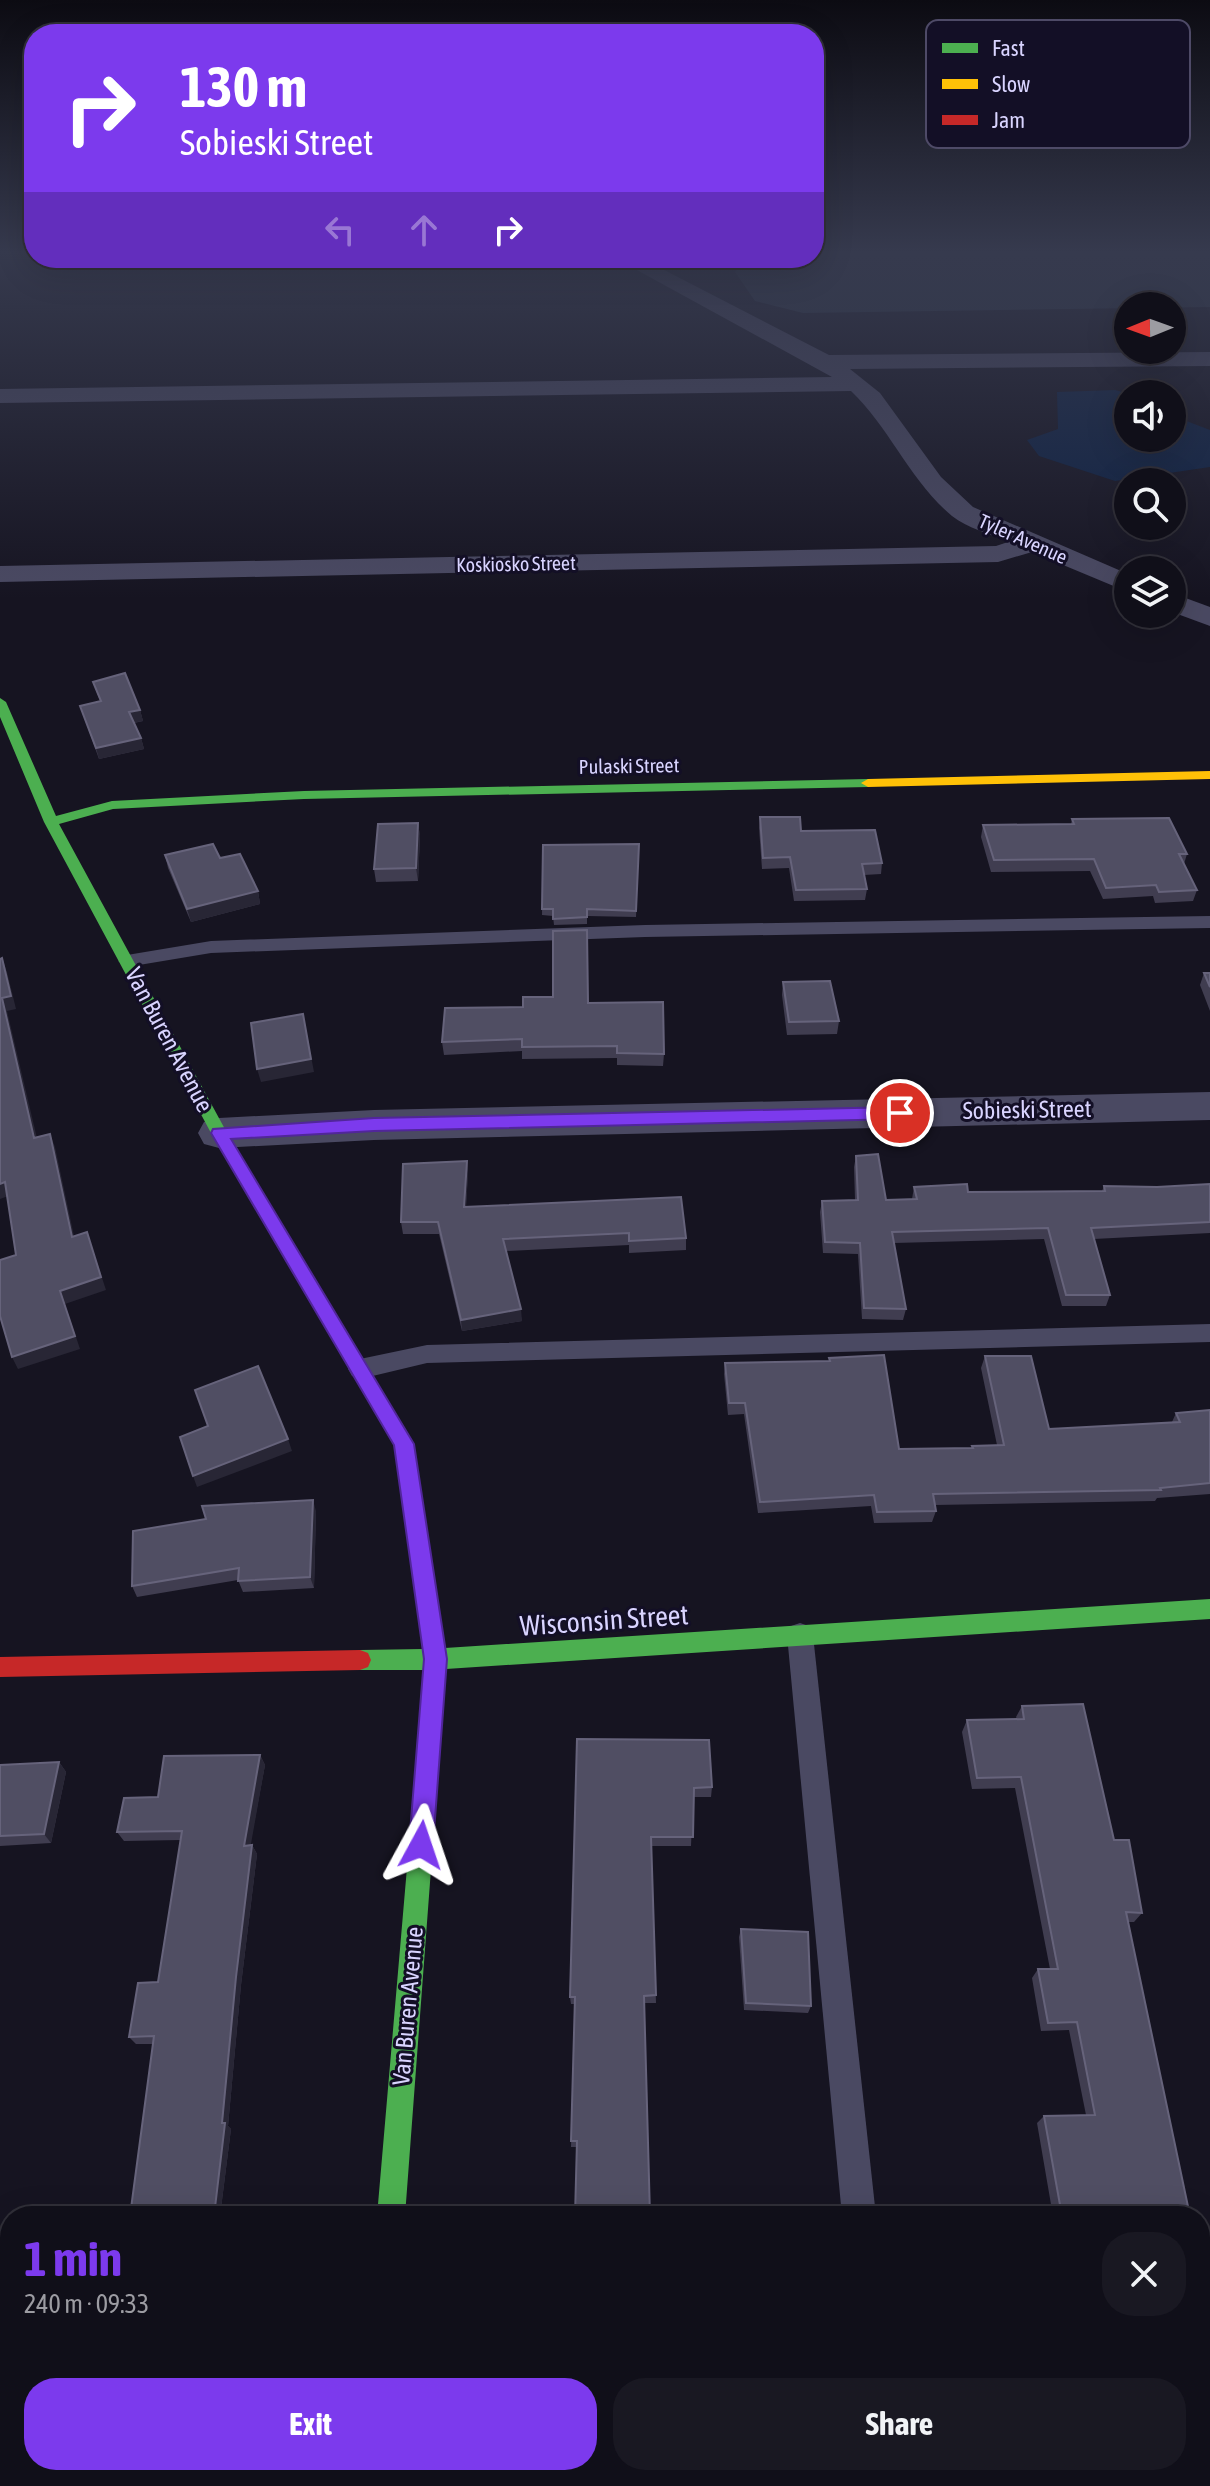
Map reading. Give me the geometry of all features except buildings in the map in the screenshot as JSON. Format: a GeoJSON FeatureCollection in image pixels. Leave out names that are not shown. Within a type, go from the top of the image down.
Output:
{"type":"FeatureCollection","features":[{"type":"Feature","properties":{"kind":"street","name":"Tyler Avenue"},"geometry":{"type":"LineString","coordinates":[[832,367],[872,398],[932,482],[964,513],[1114,578]]}},
{"type":"Feature","properties":{"kind":"street"},"geometry":{"type":"LineString","coordinates":[[0,396],[857,384]]}},
{"type":"Feature","properties":{"kind":"street","name":"Koskiosko Street"},"geometry":{"type":"LineString","coordinates":[[0,574],[998,554],[1031,544]]}},
{"type":"Feature","properties":{"kind":"street"},"geometry":{"type":"LineString","coordinates":[[1186,608],[1210,617]]}},
{"type":"Feature","properties":{"kind":"street","name":"Van Buren Avenue"},"geometry":{"type":"LineString","coordinates":[[0,702],[51,822],[219,1133],[404,1444],[436,1659],[392,2206]]}},
{"type":"Feature","properties":{"kind":"street","name":"Pulaski Street"},"geometry":{"type":"LineString","coordinates":[[51,822],[112,805],[304,795],[1210,775]]}},
{"type":"Feature","properties":{"kind":"street","name":"Sobieski Street"},"geometry":{"type":"LineString","coordinates":[[219,1133],[374,1125],[1210,1106]]}},
{"type":"Feature","properties":{"kind":"street","name":"Wisconsin Street"},"geometry":{"type":"LineString","coordinates":[[0,1667],[436,1659],[1210,1609]]}},
{"type":"Feature","properties":{"kind":"lane"},"geometry":{"type":"LineString","coordinates":[[127,961],[211,947],[614,932],[1210,922]]}},
{"type":"Feature","properties":{"kind":"lane"},"geometry":{"type":"LineString","coordinates":[[360,1369],[427,1354],[1210,1333]]}},
{"type":"Feature","properties":{"kind":"lane"},"geometry":{"type":"LineString","coordinates":[[800,1635],[858,2206]]}},
{"type":"Feature","properties":{"kind":"water"},"geometry":{"type":"Polygon","coordinates":[[[1114,390],[1114,452],[1186,452],[1186,421],[1210,430],[1210,467],[1186,471],[1186,468],[1114,468],[1114,481],[1039,456],[1027,440],[1058,429],[1057,392],[1114,390]]]}},
{"type":"Feature","properties":{"kind":"traffic: fast"},"geometry":{"type":"LineString","coordinates":[[0,702],[51,822],[219,1133],[279,1234]]}},
{"type":"Feature","properties":{"kind":"traffic: fast"},"geometry":{"type":"LineString","coordinates":[[51,822],[112,805],[304,795],[868,783]]}},
{"type":"Feature","properties":{"kind":"traffic: fast"},"geometry":{"type":"LineString","coordinates":[[360,1660],[436,1659],[1210,1609]]}},
{"type":"Feature","properties":{"kind":"traffic: fast"},"geometry":{"type":"LineString","coordinates":[[392,2206],[436,1659],[429,1612]]}},
{"type":"Feature","properties":{"kind":"traffic: slow"},"geometry":{"type":"LineString","coordinates":[[868,783],[1210,775]]}},
{"type":"Feature","properties":{"kind":"traffic: slow"},"geometry":{"type":"LineString","coordinates":[[279,1234],[404,1444],[429,1612]]}},
{"type":"Feature","properties":{"kind":"traffic: jam"},"geometry":{"type":"LineString","coordinates":[[0,1667],[360,1660]]}},
{"type":"Feature","properties":{"kind":"route"},"geometry":{"type":"LineString","coordinates":[[421,1845],[436,1659],[404,1444],[219,1133],[374,1125],[900,1113]]}}]}
